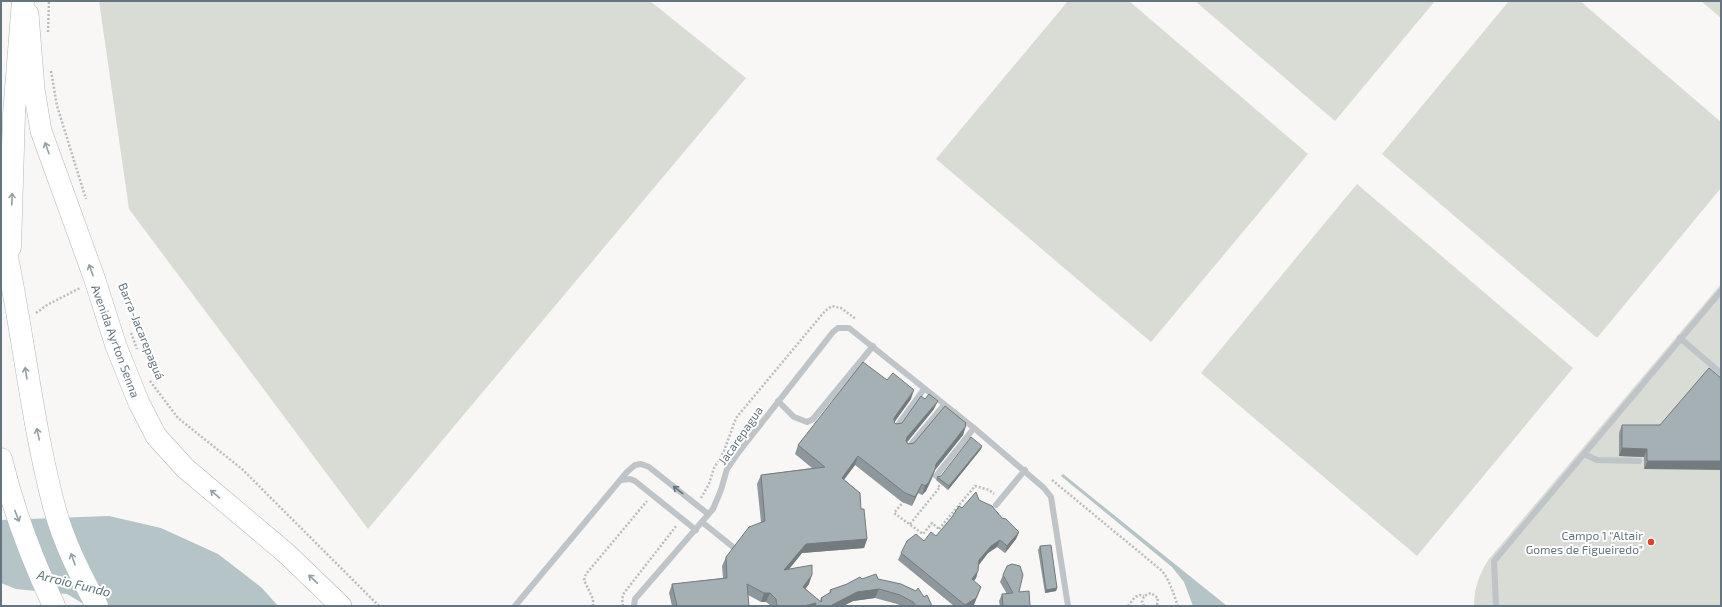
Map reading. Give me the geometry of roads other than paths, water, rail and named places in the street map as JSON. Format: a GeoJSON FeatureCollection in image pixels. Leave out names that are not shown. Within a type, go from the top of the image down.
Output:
{"type":"FeatureCollection","features":[{"type":"Feature","properties":{"kind":"highway"},"geometry":{"type":"LineString","coordinates":[[10,266],[14,114],[25,1]]}},
{"type":"Feature","properties":{"kind":"highway","name":"Avenida Ayrton Senna"},"geometry":{"type":"LineString","coordinates":[[25,1],[34,89],[41,131],[116,346],[138,403],[156,436],[185,468],[287,554],[341,605]]}},
{"type":"Feature","properties":{"kind":"highway"},"geometry":{"type":"LineString","coordinates":[[1,229],[10,266],[32,411],[54,507],[77,570],[97,606]]}},
{"type":"Feature","properties":{"kind":"highway"},"geometry":{"type":"LineString","coordinates":[[3,469],[14,508],[54,606]]}},
{"type":"Feature","properties":{"kind":"lane"},"geometry":{"type":"LineString","coordinates":[[1496,606],[1494,561],[1721,291]]}},
{"type":"Feature","properties":{"kind":"lane","name":"Jacarepagua"},"geometry":{"type":"LineString","coordinates":[[634,606],[635,598],[696,530],[708,514],[719,495],[727,469],[778,401],[833,332],[838,328],[849,328],[873,346]]}},
{"type":"Feature","properties":{"kind":"lane"},"geometry":{"type":"LineString","coordinates":[[1680,338],[1721,373]]}},
{"type":"Feature","properties":{"kind":"lane"},"geometry":{"type":"LineString","coordinates":[[778,401],[794,417],[807,422],[814,419],[873,346],[1025,470],[1044,488],[1051,497],[1068,606]]}},
{"type":"Feature","properties":{"kind":"lane"},"geometry":{"type":"LineString","coordinates":[[895,428],[924,389]]}},
{"type":"Feature","properties":{"kind":"lane"},"geometry":{"type":"LineString","coordinates":[[907,449],[944,405]]}},
{"type":"Feature","properties":{"kind":"lane"},"geometry":{"type":"LineString","coordinates":[[936,476],[974,428]]}},
{"type":"Feature","properties":{"kind":"lane"},"geometry":{"type":"LineString","coordinates":[[1584,454],[1597,460],[1639,461]]}},
{"type":"Feature","properties":{"kind":"lane"},"geometry":{"type":"LineString","coordinates":[[515,606],[635,465],[641,464],[649,467],[708,514]]}},
{"type":"Feature","properties":{"kind":"lane"},"geometry":{"type":"LineString","coordinates":[[996,505],[1025,470]]}},
{"type":"Feature","properties":{"kind":"lane"},"geometry":{"type":"LineString","coordinates":[[621,480],[633,480],[653,494],[696,530]]}},
{"type":"Feature","properties":{"kind":"lane"},"geometry":{"type":"LineString","coordinates":[[702,522],[733,547]]}},
{"type":"Feature","properties":{"kind":"water"},"geometry":{"type":"Polygon","coordinates":[[[1063,474],[1227,606],[1193,606],[1184,582],[1172,567],[1061,476],[1063,474]]]}},
{"type":"Feature","properties":{"kind":"water","name":"Arroio Fundo"},"geometry":{"type":"Polygon","coordinates":[[[109,516],[161,528],[218,554],[262,588],[278,606],[87,606],[67,594],[16,589],[1,583],[1,520],[109,516]]]}},
{"type":"Feature","properties":{"kind":"place","name":"Campo 1 \"Altair Gomes de Figueiredo\""},"geometry":{"type":"Point","coordinates":[1651,542]}}]}
